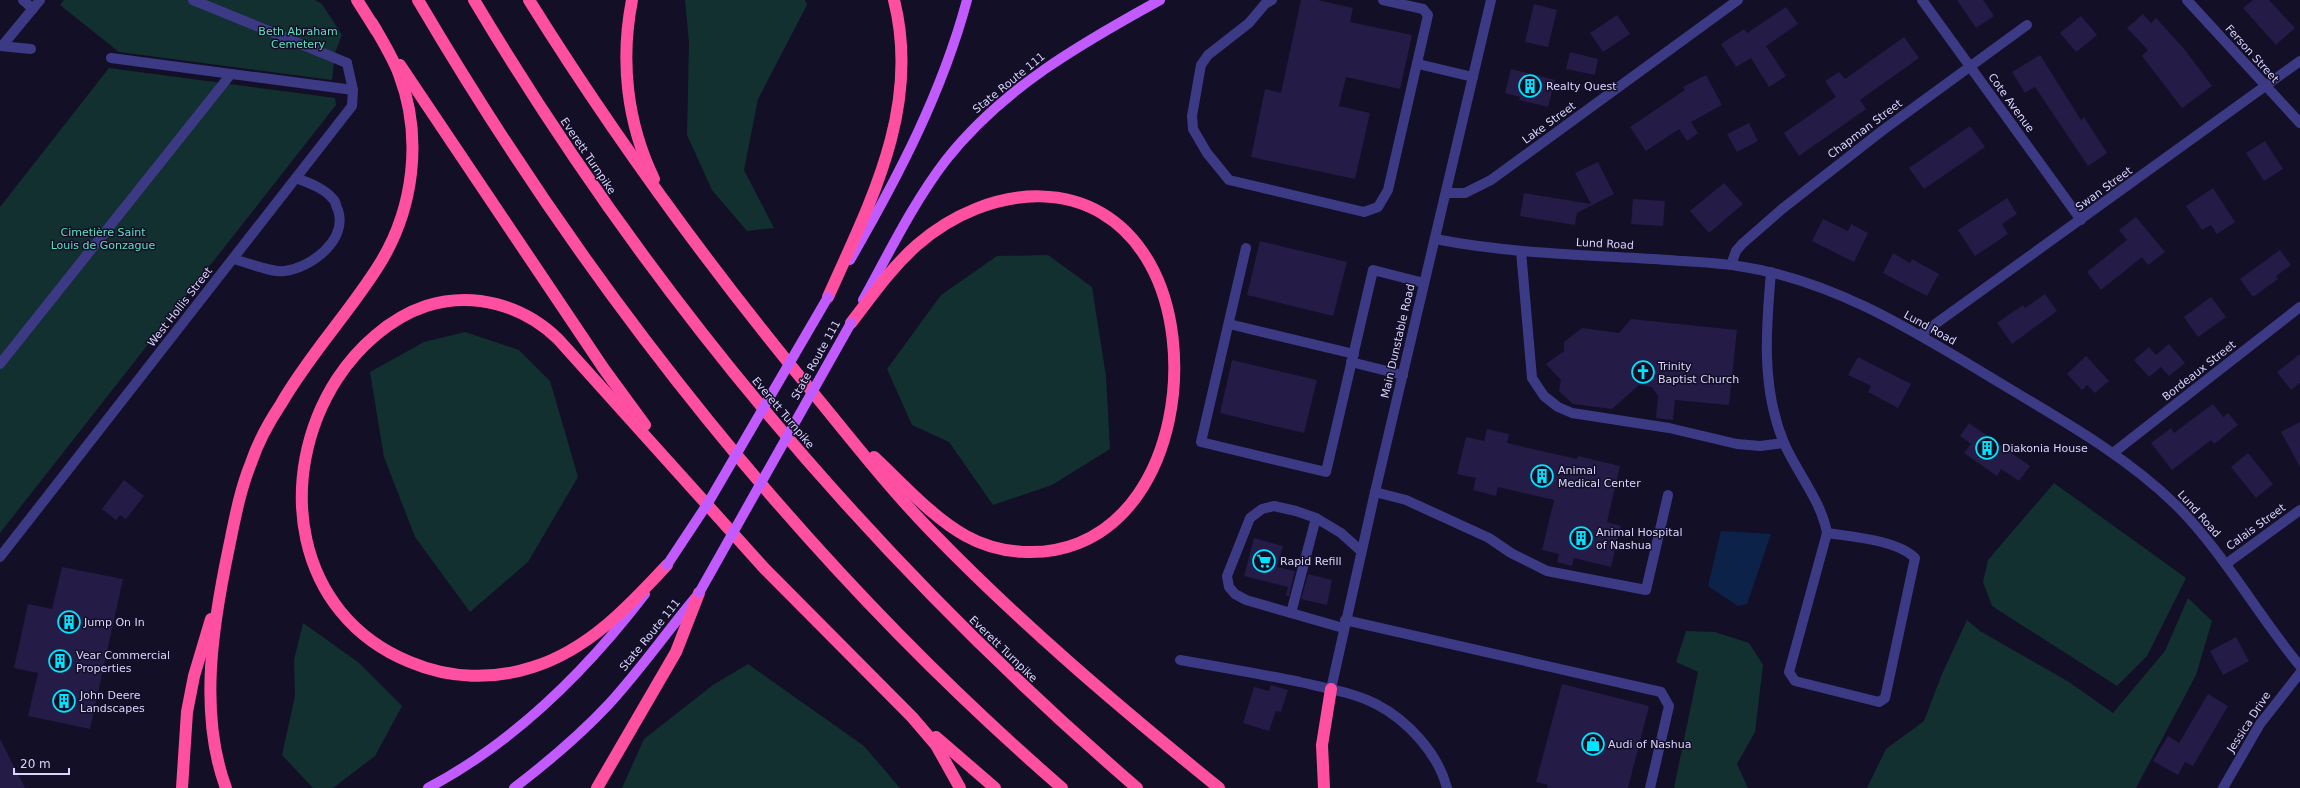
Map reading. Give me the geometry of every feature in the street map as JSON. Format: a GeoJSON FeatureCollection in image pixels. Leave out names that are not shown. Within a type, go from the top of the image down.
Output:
{"type":"FeatureCollection","features":[{"type":"Feature","properties":{"kind":"highway"},"geometry":{"type":"LineString","coordinates":[[357,0],[604,369],[658,442],[716,514]]}},
{"type":"Feature","properties":{"kind":"highway"},"geometry":{"type":"LineString","coordinates":[[418,0],[460,71],[531,182],[608,291],[687,394],[773,496],[860,593],[964,697],[1062,788]]}},
{"type":"Feature","properties":{"kind":"highway","name":"Everett Turnpike"},"geometry":{"type":"LineString","coordinates":[[474,0],[536,101],[610,212],[690,319],[774,422],[860,521],[946,612],[1042,704],[1137,788]]}},
{"type":"Feature","properties":{"kind":"highway"},"geometry":{"type":"LineString","coordinates":[[529,0],[608,123],[677,220],[757,325],[904,503],[983,582],[1092,682],[1219,788]]}},
{"type":"Feature","properties":{"kind":"highway"},"geometry":{"type":"LineString","coordinates":[[632,0],[625,49],[630,110],[642,154],[656,184],[677,220]]}},
{"type":"Feature","properties":{"kind":"highway"},"geometry":{"type":"LineString","coordinates":[[828,297],[874,193],[895,129],[900,97],[902,63],[900,32],[894,0]]}},
{"type":"Feature","properties":{"kind":"highway"},"geometry":{"type":"LineString","coordinates":[[182,788],[185,725],[191,691],[220,590],[241,492],[257,447],[292,386],[379,264],[395,233],[405,206],[412,165],[407,104],[393,60],[372,23]]}},
{"type":"Feature","properties":{"kind":"highway"},"geometry":{"type":"LineString","coordinates":[[841,427],[938,516],[960,532],[995,548],[1024,552],[1046,552],[1067,547],[1097,535],[1129,508],[1148,479],[1158,455],[1168,421],[1173,385],[1171,336],[1166,306],[1159,284],[1147,260],[1131,238],[1111,221],[1079,203],[1058,197],[1026,195],[1004,198],[972,209],[949,221],[919,243],[899,262],[851,323]]}},
{"type":"Feature","properties":{"kind":"highway"},"geometry":{"type":"LineString","coordinates":[[667,565],[636,597],[590,637],[567,653],[532,668],[508,674],[470,676],[431,670],[406,661],[374,642],[342,612],[324,587],[310,553],[302,518],[302,480],[309,440],[322,405],[342,371],[374,338],[398,319],[422,308],[444,302],[471,300],[495,304],[529,317],[550,331],[806,612],[912,717],[995,788]]}},
{"type":"Feature","properties":{"kind":"highway"},"geometry":{"type":"LineString","coordinates":[[220,590],[213,658],[212,715],[217,759],[226,788]]}},
{"type":"Feature","properties":{"kind":"highway"},"geometry":{"type":"LineString","coordinates":[[597,788],[676,652],[699,593]]}},
{"type":"Feature","properties":{"kind":"highway"},"geometry":{"type":"LineString","coordinates":[[1324,788],[1322,745],[1331,689]]}},
{"type":"Feature","properties":{"kind":"highway"},"geometry":{"type":"LineString","coordinates":[[912,717],[936,745],[960,788]]}},
{"type":"Feature","properties":{"kind":"main road","name":"State Route 111"},"geometry":{"type":"LineString","coordinates":[[428,788],[498,743],[566,686],[611,637],[667,565],[715,492],[884,201],[922,125],[946,65],[967,0]]}},
{"type":"Feature","properties":{"kind":"main road","name":"State Route 111"},"geometry":{"type":"LineString","coordinates":[[514,788],[561,751],[597,716],[642,664],[699,593],[851,323],[917,202],[946,161],[978,124],[1014,91],[1048,65],[1097,35],[1160,0]]}},
{"type":"Feature","properties":{"kind":"street"},"geometry":{"type":"LineString","coordinates":[[23,0],[33,9]]}},
{"type":"Feature","properties":{"kind":"street"},"geometry":{"type":"LineString","coordinates":[[1,46],[40,0]]}},
{"type":"Feature","properties":{"kind":"street","name":"West Hollis Street"},"geometry":{"type":"LineString","coordinates":[[0,557],[352,106],[353,90],[347,63],[193,0]]}},
{"type":"Feature","properties":{"kind":"street"},"geometry":{"type":"LineString","coordinates":[[1272,0],[1265,4],[1249,23],[1208,55],[1201,65],[1192,116],[1193,129],[1207,153],[1229,180],[1364,212],[1378,206],[1388,190],[1428,15],[1423,9],[1383,0]]}},
{"type":"Feature","properties":{"kind":"street","name":"Main Dunstable Road"},"geometry":{"type":"LineString","coordinates":[[1331,689],[1344,624],[1491,0]]}},
{"type":"Feature","properties":{"kind":"street","name":"Lake Street"},"geometry":{"type":"LineString","coordinates":[[1446,192],[1464,193],[1482,186],[1738,0]]}},
{"type":"Feature","properties":{"kind":"street","name":"Cote Avenue"},"geometry":{"type":"LineString","coordinates":[[1922,0],[2081,220]]}},
{"type":"Feature","properties":{"kind":"street","name":"Ferson Street"},"geometry":{"type":"LineString","coordinates":[[2187,0],[2300,122]]}},
{"type":"Feature","properties":{"kind":"street","name":"Chapman Street"},"geometry":{"type":"LineString","coordinates":[[1730,265],[1736,251],[1742,244],[1782,209],[1883,130],[2026,25]]}},
{"type":"Feature","properties":{"kind":"street"},"geometry":{"type":"LineString","coordinates":[[1,46],[31,49]]}},
{"type":"Feature","properties":{"kind":"street"},"geometry":{"type":"LineString","coordinates":[[111,58],[353,90]]}},
{"type":"Feature","properties":{"kind":"street","name":"Swan Street"},"geometry":{"type":"LineString","coordinates":[[1920,335],[2266,87],[2300,61]]}},
{"type":"Feature","properties":{"kind":"street"},"geometry":{"type":"LineString","coordinates":[[1418,64],[1473,77]]}},
{"type":"Feature","properties":{"kind":"street"},"geometry":{"type":"LineString","coordinates":[[0,364],[230,74]]}},
{"type":"Feature","properties":{"kind":"street"},"geometry":{"type":"LineString","coordinates":[[233,258],[282,272],[303,266],[321,255],[330,244],[341,220],[334,199],[319,188],[296,178]]}},
{"type":"Feature","properties":{"kind":"street","name":"Lund Road"},"geometry":{"type":"LineString","coordinates":[[1435,239],[1521,251],[1730,265],[1771,272],[1798,279],[1840,295],[1920,335],[2113,453],[2153,483],[2178,506],[2200,530],[2226,564],[2272,632],[2300,666]]}},
{"type":"Feature","properties":{"kind":"street"},"geometry":{"type":"LineString","coordinates":[[1246,248],[1201,442],[1326,472],[1374,270],[1424,283]]}},
{"type":"Feature","properties":{"kind":"street"},"geometry":{"type":"LineString","coordinates":[[1521,251],[1532,378],[1544,396],[1558,407],[1572,413],[1669,428],[1737,444],[1760,446],[1784,443]]}},
{"type":"Feature","properties":{"kind":"street"},"geometry":{"type":"LineString","coordinates":[[1771,272],[1766,324],[1768,376],[1773,408],[1784,443],[1824,518],[1827,533],[1789,672],[1795,681],[1879,702],[1885,698],[1916,558],[1907,550],[1868,540],[1827,533]]}},
{"type":"Feature","properties":{"kind":"street","name":"Bordeaux Street"},"geometry":{"type":"LineString","coordinates":[[2113,453],[2300,307]]}},
{"type":"Feature","properties":{"kind":"street"},"geometry":{"type":"LineString","coordinates":[[1229,324],[1352,358],[1403,375]]}},
{"type":"Feature","properties":{"kind":"street"},"geometry":{"type":"LineString","coordinates":[[1375,492],[1406,500],[1489,538],[1511,553],[1547,572],[1646,590],[1668,495]]}},
{"type":"Feature","properties":{"kind":"street"},"geometry":{"type":"LineString","coordinates":[[1361,551],[1342,533],[1316,518],[1274,506],[1262,509],[1250,518],[1244,528],[1227,576],[1229,587],[1234,594],[1246,600],[1290,613],[1661,692],[1669,706],[1650,788]]}},
{"type":"Feature","properties":{"kind":"street","name":"Calais Street"},"geometry":{"type":"LineString","coordinates":[[2226,564],[2300,510]]}},
{"type":"Feature","properties":{"kind":"street"},"geometry":{"type":"LineString","coordinates":[[1290,613],[1316,518]]}},
{"type":"Feature","properties":{"kind":"street"},"geometry":{"type":"LineString","coordinates":[[1180,660],[1331,689],[1375,704],[1401,721],[1420,739],[1437,763],[1447,788]]}},
{"type":"Feature","properties":{"kind":"street","name":"Jessica Drive"},"geometry":{"type":"LineString","coordinates":[[2223,788],[2260,724],[2300,673]]}},
{"type":"Feature","properties":{"kind":"green space","name":"Beth Abraham Cemetery"},"geometry":{"type":"Polygon","coordinates":[[[64,0],[315,0],[322,4],[342,35],[335,53],[332,80],[119,52],[60,5],[64,0]]]}},
{"type":"Feature","properties":{"kind":"green space"},"geometry":{"type":"Polygon","coordinates":[[[685,0],[805,0],[807,5],[758,99],[744,170],[774,228],[747,231],[712,190],[687,135],[689,42],[685,0]]]}},
{"type":"Feature","properties":{"kind":"green space","name":"Cimetière Saint Louis de Gonzague"},"geometry":{"type":"Polygon","coordinates":[[[109,68],[335,98],[336,105],[0,533],[0,207],[109,68]]]}},
{"type":"Feature","properties":{"kind":"green space"},"geometry":{"type":"Polygon","coordinates":[[[1048,255],[1092,287],[1106,376],[1110,449],[1052,485],[993,505],[949,442],[912,425],[887,369],[941,295],[997,256],[1048,255]]]}},
{"type":"Feature","properties":{"kind":"green space"},"geometry":{"type":"Polygon","coordinates":[[[465,332],[519,350],[550,381],[578,477],[528,562],[470,612],[415,537],[384,457],[370,372],[424,342],[465,332]]]}},
{"type":"Feature","properties":{"kind":"green space"},"geometry":{"type":"Polygon","coordinates":[[[2054,483],[2186,578],[2147,656],[2117,686],[1992,606],[1983,582],[1988,560],[2054,483]]]}},
{"type":"Feature","properties":{"kind":"green space"},"geometry":{"type":"Polygon","coordinates":[[[2188,598],[2212,621],[2196,675],[2136,788],[1867,788],[1886,749],[1924,721],[1942,674],[1967,620],[1980,631],[2069,682],[2113,713],[2165,651],[2188,598]]]}},
{"type":"Feature","properties":{"kind":"green space"},"geometry":{"type":"Polygon","coordinates":[[[303,623],[358,662],[402,706],[375,756],[333,788],[313,788],[282,755],[295,696],[294,660],[303,623]]]}},
{"type":"Feature","properties":{"kind":"green space"},"geometry":{"type":"Polygon","coordinates":[[[1686,631],[1715,632],[1749,643],[1763,665],[1755,732],[1737,764],[1748,788],[1674,788],[1698,672],[1676,662],[1686,631]]]}},
{"type":"Feature","properties":{"kind":"green space"},"geometry":{"type":"Polygon","coordinates":[[[748,664],[864,746],[900,788],[622,788],[644,739],[713,685],[748,664]]]}},
{"type":"Feature","properties":{"kind":"water"},"geometry":{"type":"Polygon","coordinates":[[[1721,531],[1771,534],[1747,604],[1738,606],[1708,586],[1721,531]]]}},
{"type":"Feature","properties":{"kind":"building"},"geometry":{"type":"Polygon","coordinates":[[[1301,0],[1318,0],[1353,8],[1350,22],[1412,35],[1400,89],[1346,77],[1339,106],[1370,113],[1355,179],[1251,157],[1265,89],[1281,93],[1301,0]]]}},
{"type":"Feature","properties":{"kind":"building"},"geometry":{"type":"Polygon","coordinates":[[[1957,0],[1983,0],[1994,16],[1976,28],[1957,0]]]}},
{"type":"Feature","properties":{"kind":"building"},"geometry":{"type":"Polygon","coordinates":[[[2253,0],[2269,0],[2295,28],[2276,45],[2243,8],[2253,0]]]}},
{"type":"Feature","properties":{"kind":"building"},"geometry":{"type":"Polygon","coordinates":[[[1534,4],[1557,10],[1548,47],[1525,42],[1534,4]]]}},
{"type":"Feature","properties":{"kind":"building"},"geometry":{"type":"Polygon","coordinates":[[[1786,7],[1798,24],[1766,46],[1786,76],[1769,87],[1751,58],[1736,67],[1721,44],[1744,29],[1747,33],[1786,7]]]}},
{"type":"Feature","properties":{"kind":"building"},"geometry":{"type":"Polygon","coordinates":[[[2143,14],[2151,23],[2156,18],[2185,50],[2212,86],[2182,108],[2142,56],[2148,50],[2127,28],[2143,14]]]}},
{"type":"Feature","properties":{"kind":"building"},"geometry":{"type":"Polygon","coordinates":[[[1617,15],[1630,34],[1603,52],[1590,33],[1617,15]]]}},
{"type":"Feature","properties":{"kind":"building"},"geometry":{"type":"Polygon","coordinates":[[[2081,16],[2097,35],[2076,52],[2060,33],[2081,16]]]}},
{"type":"Feature","properties":{"kind":"building"},"geometry":{"type":"Polygon","coordinates":[[[1904,37],[1919,58],[1860,100],[1866,109],[1799,156],[1784,133],[1836,97],[1825,81],[1839,72],[1845,79],[1904,37]]]}},
{"type":"Feature","properties":{"kind":"building"},"geometry":{"type":"Polygon","coordinates":[[[1570,52],[1598,59],[1595,75],[1566,69],[1570,52]]]}},
{"type":"Feature","properties":{"kind":"building"},"geometry":{"type":"Polygon","coordinates":[[[2040,55],[2081,120],[2084,117],[2107,153],[2088,166],[2035,87],[2025,93],[2012,72],[2040,55]]]}},
{"type":"Feature","properties":{"kind":"building","name":"Realty Quest"},"geometry":{"type":"Polygon","coordinates":[[[1511,69],[1555,80],[1548,107],[1519,100],[1520,97],[1505,93],[1511,69]]]}},
{"type":"Feature","properties":{"kind":"building"},"geometry":{"type":"Polygon","coordinates":[[[1706,75],[1722,105],[1691,122],[1698,133],[1687,141],[1679,129],[1646,151],[1630,127],[1685,90],[1683,87],[1706,75]]]}},
{"type":"Feature","properties":{"kind":"building"},"geometry":{"type":"Polygon","coordinates":[[[1749,123],[1758,141],[1737,152],[1727,134],[1749,123]]]}},
{"type":"Feature","properties":{"kind":"building"},"geometry":{"type":"Polygon","coordinates":[[[1970,126],[1985,147],[1924,189],[1909,168],[1970,126]]]}},
{"type":"Feature","properties":{"kind":"building"},"geometry":{"type":"Polygon","coordinates":[[[2265,141],[2283,169],[2264,181],[2246,153],[2265,141]]]}},
{"type":"Feature","properties":{"kind":"building"},"geometry":{"type":"Polygon","coordinates":[[[1598,162],[1614,194],[1577,213],[1575,225],[1520,216],[1524,193],[1591,204],[1575,173],[1598,162]]]}},
{"type":"Feature","properties":{"kind":"building"},"geometry":{"type":"Polygon","coordinates":[[[1724,183],[1743,204],[1709,233],[1690,211],[1724,183]]]}},
{"type":"Feature","properties":{"kind":"building"},"geometry":{"type":"Polygon","coordinates":[[[2213,188],[2235,222],[2217,234],[2211,225],[2202,230],[2186,206],[2213,188]]]}},
{"type":"Feature","properties":{"kind":"building"},"geometry":{"type":"Polygon","coordinates":[[[2007,198],[2017,214],[2002,224],[2008,234],[1975,256],[1958,230],[2007,198]]]}},
{"type":"Feature","properties":{"kind":"building"},"geometry":{"type":"Polygon","coordinates":[[[1633,199],[1665,201],[1663,226],[1631,224],[1633,199]]]}},
{"type":"Feature","properties":{"kind":"building"},"geometry":{"type":"Polygon","coordinates":[[[2136,217],[2165,252],[2148,265],[2142,257],[2101,290],[2087,272],[2127,240],[2119,230],[2136,217]]]}},
{"type":"Feature","properties":{"kind":"building"},"geometry":{"type":"Polygon","coordinates":[[[1823,219],[1848,231],[1851,224],[1868,233],[1854,262],[1812,241],[1823,219]]]}},
{"type":"Feature","properties":{"kind":"building"},"geometry":{"type":"Polygon","coordinates":[[[1260,241],[1347,262],[1333,316],[1247,295],[1260,241]]]}},
{"type":"Feature","properties":{"kind":"building"},"geometry":{"type":"Polygon","coordinates":[[[2280,250],[2291,265],[2276,276],[2278,279],[2253,297],[2240,279],[2280,250]]]}},
{"type":"Feature","properties":{"kind":"building"},"geometry":{"type":"Polygon","coordinates":[[[1893,253],[1910,263],[1912,259],[1939,274],[1927,296],[1883,273],[1893,253]]]}},
{"type":"Feature","properties":{"kind":"building"},"geometry":{"type":"Polygon","coordinates":[[[2045,294],[2057,311],[2012,344],[1997,323],[2023,305],[2025,308],[2045,294]]]}},
{"type":"Feature","properties":{"kind":"building"},"geometry":{"type":"Polygon","coordinates":[[[2211,297],[2226,317],[2198,337],[2184,317],[2211,297]]]}},
{"type":"Feature","properties":{"kind":"building","name":"Trinity Baptist Church"},"geometry":{"type":"Polygon","coordinates":[[[1631,319],[1737,330],[1729,405],[1675,400],[1673,420],[1656,418],[1658,396],[1652,387],[1639,385],[1612,409],[1573,404],[1559,391],[1561,380],[1546,364],[1564,351],[1564,342],[1582,328],[1619,333],[1631,319]]]}},
{"type":"Feature","properties":{"kind":"building"},"geometry":{"type":"Polygon","coordinates":[[[2169,344],[2185,363],[2169,376],[2161,367],[2149,377],[2134,360],[2149,347],[2156,355],[2169,344]]]}},
{"type":"Feature","properties":{"kind":"building"},"geometry":{"type":"Polygon","coordinates":[[[2300,354],[2300,383],[2291,390],[2277,372],[2300,354]]]}},
{"type":"Feature","properties":{"kind":"building"},"geometry":{"type":"Polygon","coordinates":[[[2086,356],[2109,381],[2095,393],[2087,385],[2082,390],[2067,374],[2086,356]]]}},
{"type":"Feature","properties":{"kind":"building"},"geometry":{"type":"Polygon","coordinates":[[[1858,357],[1911,384],[1898,408],[1868,392],[1871,386],[1848,375],[1858,357]]]}},
{"type":"Feature","properties":{"kind":"building"},"geometry":{"type":"Polygon","coordinates":[[[1232,360],[1317,380],[1304,433],[1220,413],[1232,360]]]}},
{"type":"Feature","properties":{"kind":"building"},"geometry":{"type":"Polygon","coordinates":[[[2213,404],[2223,417],[2228,413],[2238,425],[2214,444],[2211,440],[2172,470],[2151,443],[2171,428],[2174,433],[2213,404]]]}},
{"type":"Feature","properties":{"kind":"building"},"geometry":{"type":"Polygon","coordinates":[[[2300,422],[2300,467],[2281,432],[2300,422]]]}},
{"type":"Feature","properties":{"kind":"building","name":"Diakonia House"},"geometry":{"type":"Polygon","coordinates":[[[1969,423],[2030,466],[2019,481],[2001,469],[1997,476],[1964,453],[1971,444],[1960,436],[1969,423]]]}},
{"type":"Feature","properties":{"kind":"building","name":"Animal Medical Center"},"geometry":{"type":"Polygon","coordinates":[[[1487,429],[1509,434],[1507,443],[1577,459],[1578,456],[1620,466],[1607,522],[1621,526],[1611,567],[1574,558],[1572,566],[1557,562],[1559,554],[1542,550],[1554,500],[1498,487],[1496,496],[1473,490],[1476,478],[1457,474],[1466,437],[1484,441],[1487,429]]]}},
{"type":"Feature","properties":{"kind":"building"},"geometry":{"type":"Polygon","coordinates":[[[2248,453],[2273,484],[2256,498],[2231,467],[2248,453]]]}},
{"type":"Feature","properties":{"kind":"building"},"geometry":{"type":"Polygon","coordinates":[[[124,480],[144,496],[126,519],[120,515],[116,520],[102,509],[124,480]]]}},
{"type":"Feature","properties":{"kind":"building","name":"Rapid Refill"},"geometry":{"type":"Polygon","coordinates":[[[1254,538],[1283,546],[1277,567],[1295,571],[1289,596],[1286,596],[1288,587],[1244,576],[1254,538]]]}},
{"type":"Feature","properties":{"kind":"building"},"geometry":{"type":"Polygon","coordinates":[[[62,567],[123,579],[90,729],[28,716],[38,673],[14,668],[28,604],[52,609],[62,567]]]}},
{"type":"Feature","properties":{"kind":"building"},"geometry":{"type":"Polygon","coordinates":[[[1308,574],[1332,580],[1327,605],[1301,599],[1308,574]]]}},
{"type":"Feature","properties":{"kind":"building"},"geometry":{"type":"Polygon","coordinates":[[[2236,637],[2249,661],[2223,675],[2210,651],[2236,637]]]}},
{"type":"Feature","properties":{"kind":"building","name":"Audi of Nashua"},"geometry":{"type":"Polygon","coordinates":[[[1562,684],[1649,706],[1628,788],[1547,788],[1548,785],[1536,782],[1562,684]]]}},
{"type":"Feature","properties":{"kind":"building"},"geometry":{"type":"Polygon","coordinates":[[[1271,685],[1288,690],[1281,712],[1276,711],[1269,731],[1243,723],[1254,687],[1269,691],[1271,685]]]}},
{"type":"Feature","properties":{"kind":"building"},"geometry":{"type":"Polygon","coordinates":[[[2208,694],[2228,706],[2193,766],[2185,762],[2178,775],[2153,761],[2168,736],[2179,743],[2208,694]]]}},
{"type":"Feature","properties":{"kind":"building"},"geometry":{"type":"Polygon","coordinates":[[[0,739],[25,788],[0,788],[0,739]]]}},
{"type":"Feature","properties":{"kind":"place","name":"Realty Quest"},"geometry":{"type":"Point","coordinates":[1530,86]}},
{"type":"Feature","properties":{"kind":"place","name":"Trinity Baptist Church"},"geometry":{"type":"Point","coordinates":[1643,372]}},
{"type":"Feature","properties":{"kind":"place","name":"Diakonia House"},"geometry":{"type":"Point","coordinates":[1987,448]}},
{"type":"Feature","properties":{"kind":"place","name":"Animal Medical Center"},"geometry":{"type":"Point","coordinates":[1542,476]}},
{"type":"Feature","properties":{"kind":"place","name":"Animal Hospital of Nashua"},"geometry":{"type":"Point","coordinates":[1581,538]}},
{"type":"Feature","properties":{"kind":"place","name":"Rapid Refill"},"geometry":{"type":"Point","coordinates":[1264,561]}},
{"type":"Feature","properties":{"kind":"place","name":"Jump On In"},"geometry":{"type":"Point","coordinates":[69,622]}},
{"type":"Feature","properties":{"kind":"place","name":"Vear Commercial Properties"},"geometry":{"type":"Point","coordinates":[60,661]}},
{"type":"Feature","properties":{"kind":"place","name":"John Deere Landscapes"},"geometry":{"type":"Point","coordinates":[64,701]}},
{"type":"Feature","properties":{"kind":"place","name":"Audi of Nashua"},"geometry":{"type":"Point","coordinates":[1593,744]}}]}
